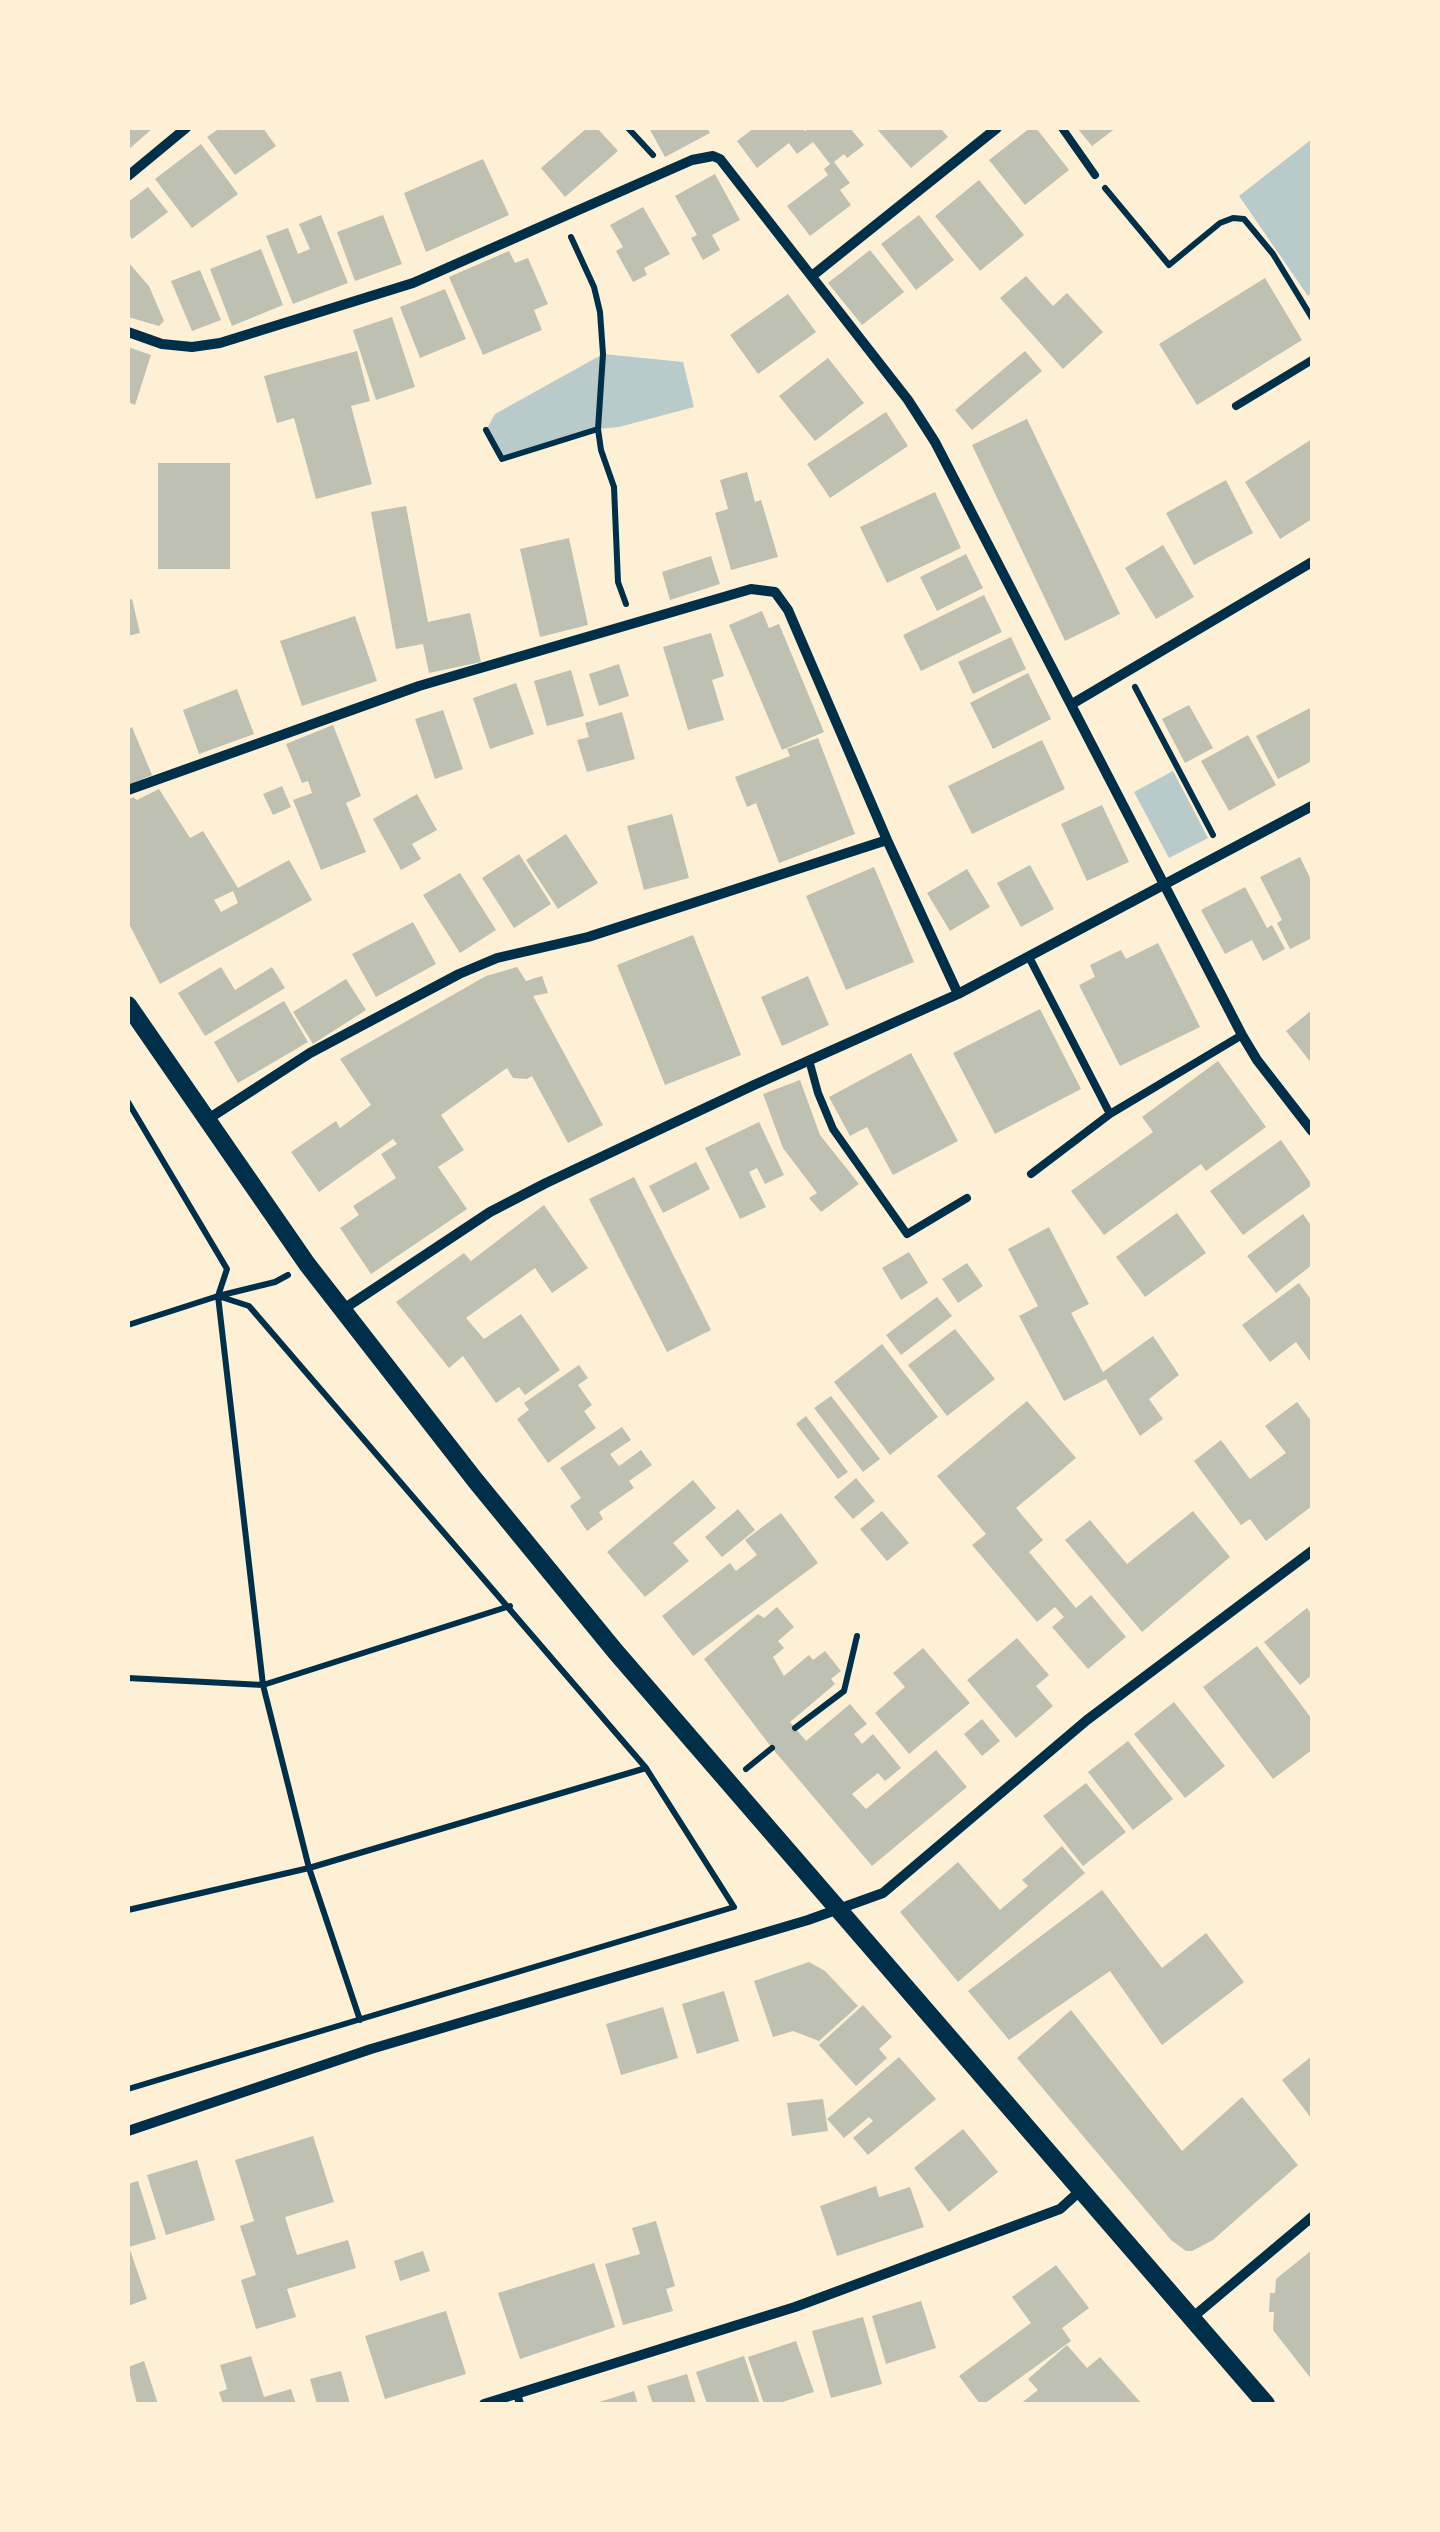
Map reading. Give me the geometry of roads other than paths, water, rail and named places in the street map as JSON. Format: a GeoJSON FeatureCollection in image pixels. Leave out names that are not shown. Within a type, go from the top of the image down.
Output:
{"type":"FeatureCollection","features":[{"type":"Feature","properties":{"kind":"street"},"geometry":{"type":"LineString","coordinates":[[128,176],[186,128]]}},
{"type":"Feature","properties":{"kind":"street"},"geometry":{"type":"LineString","coordinates":[[812,276],[997,128]]}},
{"type":"Feature","properties":{"kind":"street"},"geometry":{"type":"LineString","coordinates":[[128,332],[162,344],[192,347],[220,343],[413,283],[703,156],[720,159],[908,400],[935,442],[1242,1035],[1312,1130]]}},
{"type":"Feature","properties":{"kind":"street"},"geometry":{"type":"LineString","coordinates":[[1072,704],[1312,562]]}},
{"type":"Feature","properties":{"kind":"street"},"geometry":{"type":"LineString","coordinates":[[128,790],[418,686],[751,590],[774,592],[788,610],[958,994]]}},
{"type":"Feature","properties":{"kind":"street"},"geometry":{"type":"LineString","coordinates":[[342,1310],[490,1212],[809,1060],[958,994],[1312,806]]}},
{"type":"Feature","properties":{"kind":"street"},"geometry":{"type":"LineString","coordinates":[[205,1121],[310,1052],[497,958],[588,937],[887,840]]}},
{"type":"Feature","properties":{"kind":"street"},"geometry":{"type":"LineString","coordinates":[[128,1005],[307,1264],[475,1480],[615,1650],[1266,2404]]}},
{"type":"Feature","properties":{"kind":"street"},"geometry":{"type":"LineString","coordinates":[[128,2131],[371,2049],[883,1893],[1087,1720],[1312,1551]]}},
{"type":"Feature","properties":{"kind":"street"},"geometry":{"type":"LineString","coordinates":[[484,2404],[518,2399],[795,2306],[1060,2208],[1080,2191]]}},
{"type":"Feature","properties":{"kind":"street"},"geometry":{"type":"LineString","coordinates":[[1193,2317],[1312,2216]]}},
{"type":"Feature","properties":{"kind":"lane"},"geometry":{"type":"LineString","coordinates":[[1062,128],[1095,176]]}},
{"type":"Feature","properties":{"kind":"lane"},"geometry":{"type":"LineString","coordinates":[[1236,406],[1312,360]]}},
{"type":"Feature","properties":{"kind":"lane"},"geometry":{"type":"LineString","coordinates":[[1030,957],[1110,1114]]}},
{"type":"Feature","properties":{"kind":"lane"},"geometry":{"type":"LineString","coordinates":[[1031,1174],[1110,1114],[1242,1035]]}},
{"type":"Feature","properties":{"kind":"lane"},"geometry":{"type":"LineString","coordinates":[[809,1060],[833,1129],[907,1234],[967,1198]]}}]}
